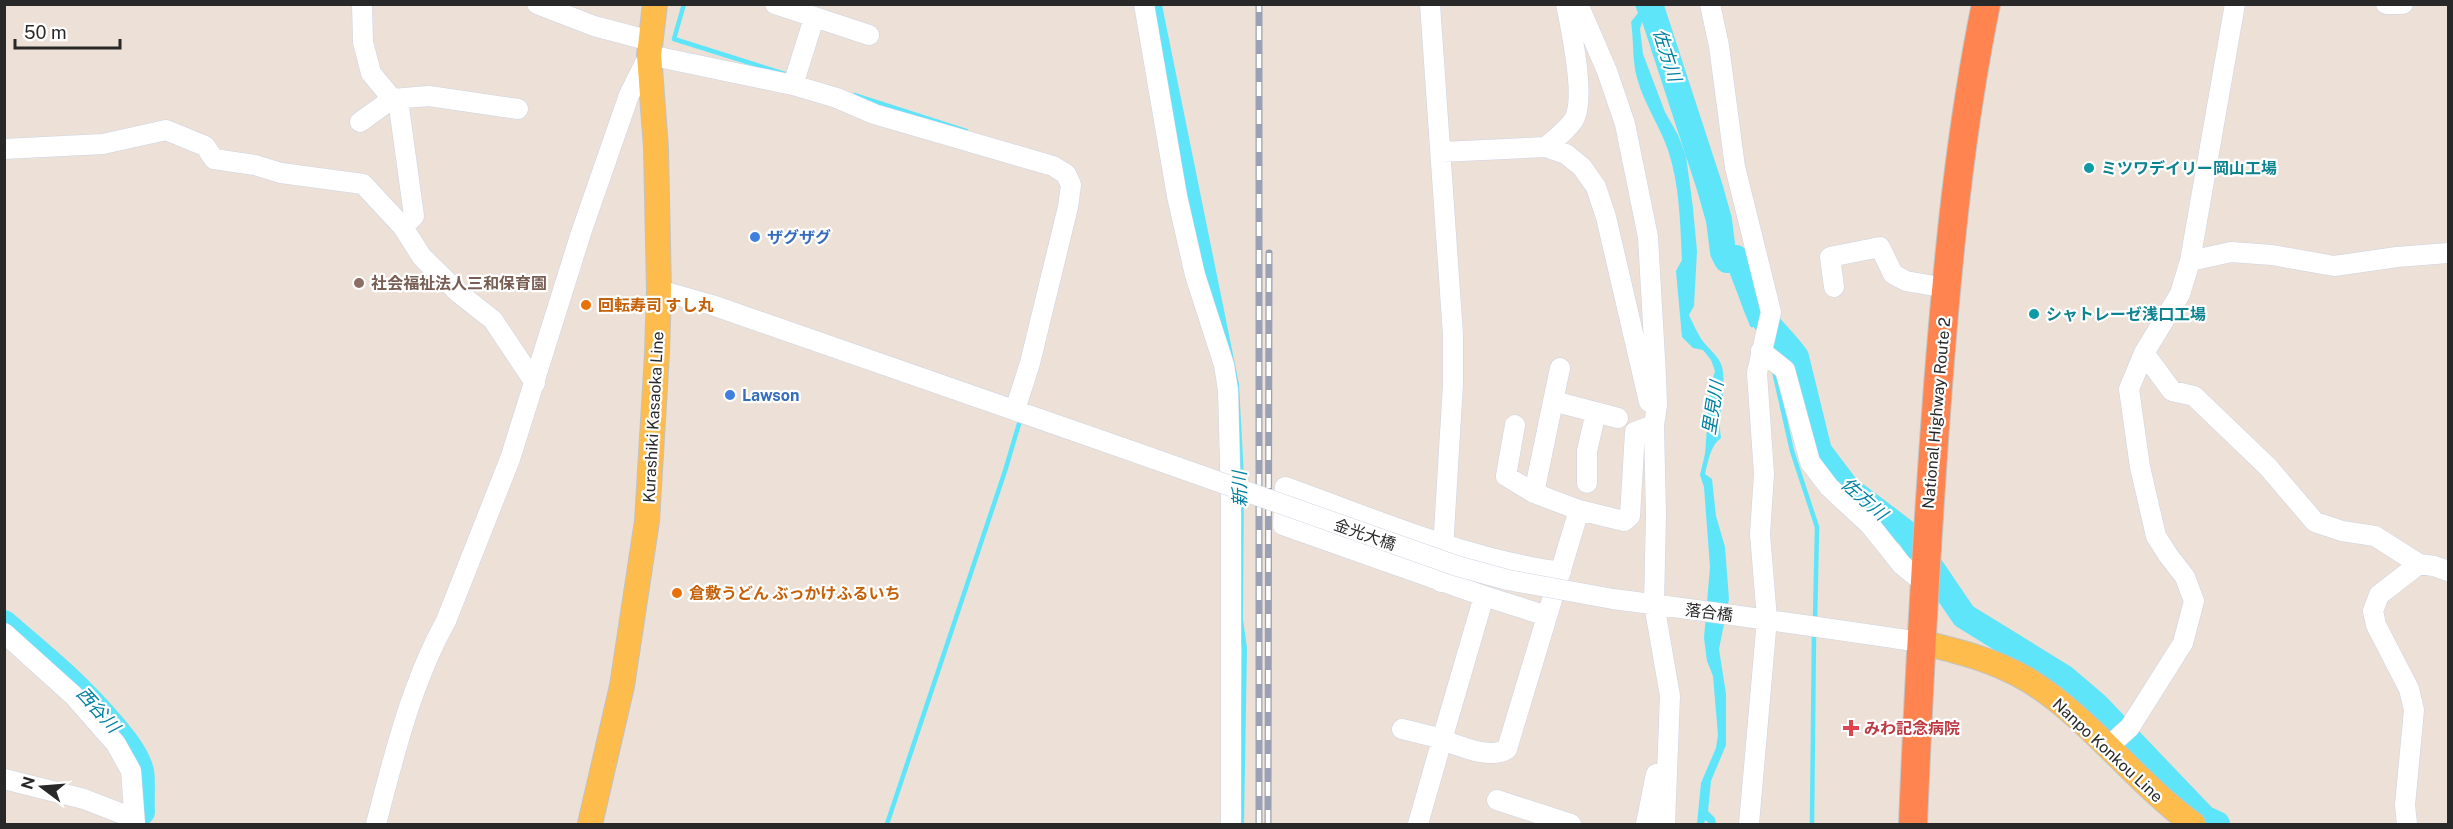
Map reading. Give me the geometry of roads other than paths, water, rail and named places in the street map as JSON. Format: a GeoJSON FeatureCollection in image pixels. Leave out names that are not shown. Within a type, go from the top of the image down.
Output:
{"type":"FeatureCollection","features":[{"type":"Feature","properties":{"kind":"highway","name":"National Highway Route 2"},"geometry":{"type":"LineString","coordinates":[[1912,825],[1924,568],[1946,288],[1970,83],[1986,4]]}},
{"type":"Feature","properties":{"kind":"main road","name":"Kurashiki Kasaoka Line"},"geometry":{"type":"LineString","coordinates":[[590,825],[622,686],[645,532],[653,436],[659,290],[656,148],[650,48],[655,4]]}},
{"type":"Feature","properties":{"kind":"main road","name":"Nanpo Konkou Line"},"geometry":{"type":"LineString","coordinates":[[1920,642],[1969,654],[1998,665],[2119,737],[2157,796],[2193,825]]}},
{"type":"Feature","properties":{"kind":"street"},"geometry":{"type":"LineString","coordinates":[[362,4],[363,42],[371,73],[399,107],[414,216],[403,227]]}},
{"type":"Feature","properties":{"kind":"street"},"geometry":{"type":"LineString","coordinates":[[537,4],[650,48],[749,75],[795,79],[874,114],[1043,162],[1066,174],[1071,185],[1068,207],[1030,363],[1021,412]]}},
{"type":"Feature","properties":{"kind":"street"},"geometry":{"type":"LineString","coordinates":[[775,4],[869,35]]}},
{"type":"Feature","properties":{"kind":"street"},"geometry":{"type":"LineString","coordinates":[[1144,4],[1177,196],[1195,274],[1224,365],[1228,390],[1231,493],[1231,825]]}},
{"type":"Feature","properties":{"kind":"street"},"geometry":{"type":"LineString","coordinates":[[1430,4],[1453,335],[1453,384],[1442,582]]}},
{"type":"Feature","properties":{"kind":"street"},"geometry":{"type":"LineString","coordinates":[[1546,147],[1575,120],[1579,107],[1572,36],[1566,4]]}},
{"type":"Feature","properties":{"kind":"street"},"geometry":{"type":"LineString","coordinates":[[1578,4],[1604,62],[1625,124],[1648,237],[1657,405],[1654,425],[1656,515],[1670,696],[1665,825]]}},
{"type":"Feature","properties":{"kind":"street"},"geometry":{"type":"LineString","coordinates":[[1710,4],[1719,46],[1735,167],[1771,312],[1757,373],[1764,474],[1749,825]]}},
{"type":"Feature","properties":{"kind":"street"},"geometry":{"type":"LineString","coordinates":[[2119,737],[2183,643],[2194,601],[2185,577],[2156,536],[2140,467],[2129,389],[2144,353],[2180,294],[2190,261],[2235,4]]}},
{"type":"Feature","properties":{"kind":"street"},"geometry":{"type":"LineString","coordinates":[[2386,4],[2403,4]]}},
{"type":"Feature","properties":{"kind":"street"},"geometry":{"type":"LineString","coordinates":[[795,79],[814,18]]}},
{"type":"Feature","properties":{"kind":"street"},"geometry":{"type":"LineString","coordinates":[[376,825],[393,757],[416,688],[446,621],[498,492],[535,382],[557,303],[629,95],[650,48]]}},
{"type":"Feature","properties":{"kind":"street"},"geometry":{"type":"LineString","coordinates":[[360,122],[392,99],[429,96],[518,109]]}},
{"type":"Feature","properties":{"kind":"street"},"geometry":{"type":"LineString","coordinates":[[4,149],[103,144],[166,130],[204,146],[214,159],[255,165],[281,173],[363,184],[403,227],[422,257],[460,294],[493,320],[535,382]]}},
{"type":"Feature","properties":{"kind":"street"},"geometry":{"type":"LineString","coordinates":[[1441,153],[1546,147],[1566,154],[1582,167],[1596,187],[1606,217],[1654,425]]}},
{"type":"Feature","properties":{"kind":"street"},"geometry":{"type":"LineString","coordinates":[[1834,287],[1830,256],[1881,247],[1893,274],[1906,281],[1946,288]]}},
{"type":"Feature","properties":{"kind":"street"},"geometry":{"type":"LineString","coordinates":[[2190,261],[2231,252],[2272,255],[2334,266],[2397,257],[2448,253]]}},
{"type":"Feature","properties":{"kind":"street","name":"金光大橋"},"geometry":{"type":"LineString","coordinates":[[659,290],[711,304],[1457,566],[1518,582],[1613,599],[1662,605]]}},
{"type":"Feature","properties":{"kind":"street"},"geometry":{"type":"LineString","coordinates":[[1763,344],[1785,370],[1810,462],[1829,487],[1870,525],[1902,565],[1924,568]]}},
{"type":"Feature","properties":{"kind":"street"},"geometry":{"type":"LineString","coordinates":[[2144,353],[2172,390],[2194,396],[2268,467],[2315,522],[2342,531],[2375,536],[2419,564],[2448,571]]}},
{"type":"Feature","properties":{"kind":"street"},"geometry":{"type":"LineString","coordinates":[[1534,493],[1560,368]]}},
{"type":"Feature","properties":{"kind":"street"},"geometry":{"type":"LineString","coordinates":[[1553,401],[1618,418]]}},
{"type":"Feature","properties":{"kind":"street"},"geometry":{"type":"LineString","coordinates":[[1587,483],[1587,451],[1596,412]]}},
{"type":"Feature","properties":{"kind":"street"},"geometry":{"type":"LineString","coordinates":[[1515,424],[1506,476],[1534,493],[1579,510],[1624,521],[1630,516],[1635,432],[1654,425]]}},
{"type":"Feature","properties":{"kind":"street"},"geometry":{"type":"LineString","coordinates":[[1547,616],[1442,582],[1283,525],[1285,487],[1478,555],[1529,568],[1560,572]]}},
{"type":"Feature","properties":{"kind":"street"},"geometry":{"type":"LineString","coordinates":[[1402,729],[1480,751],[1500,753],[1508,749],[1579,510]]}},
{"type":"Feature","properties":{"kind":"street"},"geometry":{"type":"LineString","coordinates":[[2407,825],[2405,806],[2414,710],[2409,689],[2376,625],[2373,611],[2379,595],[2419,564]]}},
{"type":"Feature","properties":{"kind":"street"},"geometry":{"type":"LineString","coordinates":[[1418,825],[1484,596]]}},
{"type":"Feature","properties":{"kind":"street","name":"落合橋"},"geometry":{"type":"LineString","coordinates":[[1662,605],[1920,642]]}},
{"type":"Feature","properties":{"kind":"street"},"geometry":{"type":"LineString","coordinates":[[4,779],[84,799],[134,821],[131,771],[116,744],[73,695],[9,642]]}},
{"type":"Feature","properties":{"kind":"street"},"geometry":{"type":"LineString","coordinates":[[1646,825],[1653,797],[1660,732],[1670,722]]}},
{"type":"Feature","properties":{"kind":"street"},"geometry":{"type":"LineString","coordinates":[[1497,800],[1571,825]]}},
{"type":"Feature","properties":{"kind":"water","name":"新川"},"geometry":{"type":"Polygon","coordinates":[[[1149,5],[1162,5],[1239,384],[1244,477],[1243,619],[1247,648],[1244,824],[1239,824],[1242,650],[1238,620],[1239,502],[1149,5]]]}},
{"type":"Feature","properties":{"kind":"water","name":"里見川"},"geometry":{"type":"Polygon","coordinates":[[[1635,5],[1653,5],[1655,10],[1651,10],[1643,19],[1640,29],[1643,54],[1665,112],[1678,135],[1686,156],[1697,251],[1694,306],[1689,315],[1702,340],[1720,363],[1723,372],[1721,438],[1717,441],[1708,459],[1705,474],[1712,479],[1716,516],[1725,547],[1729,599],[1719,649],[1726,694],[1726,745],[1711,781],[1708,811],[1715,818],[1716,824],[1710,824],[1705,820],[1704,824],[1697,824],[1701,783],[1716,748],[1718,735],[1713,676],[1707,661],[1704,638],[1710,567],[1704,487],[1700,475],[1705,454],[1710,389],[1715,371],[1711,360],[1703,350],[1693,348],[1682,337],[1676,271],[1682,260],[1677,191],[1668,150],[1635,71],[1631,22],[1638,13],[1635,5]]]}},
{"type":"Feature","properties":{"kind":"waterway"},"geometry":{"type":"LineString","coordinates":[[684,4],[674,39],[788,75]]}},
{"type":"Feature","properties":{"kind":"waterway","name":"佐方川"},"geometry":{"type":"LineString","coordinates":[[1650,4],[1710,188],[1719,220],[1723,252],[1727,260],[1736,258],[1741,264],[1760,314],[1796,357],[1819,451],[1847,488],[1909,535],[1964,616],[2063,677],[2097,706],[2204,818],[2217,824]]}},
{"type":"Feature","properties":{"kind":"waterway"},"geometry":{"type":"LineString","coordinates":[[854,95],[966,131]]}},
{"type":"Feature","properties":{"kind":"waterway"},"geometry":{"type":"LineString","coordinates":[[1727,260],[1752,325]]}},
{"type":"Feature","properties":{"kind":"waterway"},"geometry":{"type":"LineString","coordinates":[[1774,371],[1792,451],[1817,527],[1815,621]]}},
{"type":"Feature","properties":{"kind":"waterway"},"geometry":{"type":"LineString","coordinates":[[887,824],[1021,417]]}},
{"type":"Feature","properties":{"kind":"waterway","name":"西谷川"},"geometry":{"type":"LineString","coordinates":[[4,623],[73,683],[124,740],[136,758],[141,771],[142,812]]}},
{"type":"Feature","properties":{"kind":"waterway"},"geometry":{"type":"LineString","coordinates":[[1812,824],[1814,632]]}},
{"type":"Feature","properties":{"kind":"railway"},"geometry":{"type":"LineString","coordinates":[[1259,4],[1259,824]]}},
{"type":"Feature","properties":{"kind":"railway"},"geometry":{"type":"LineString","coordinates":[[1268,824],[1269,253]]}},
{"type":"Feature","properties":{"kind":"place","name":"ミツワデイリー岡山工場"},"geometry":{"type":"Point","coordinates":[2089,168]}},
{"type":"Feature","properties":{"kind":"place","name":"ザグザグ"},"geometry":{"type":"Point","coordinates":[755,237]}},
{"type":"Feature","properties":{"kind":"place","name":"社会福祉法人三和保育園"},"geometry":{"type":"Point","coordinates":[359,283]}},
{"type":"Feature","properties":{"kind":"place","name":"回転寿司 すし丸"},"geometry":{"type":"Point","coordinates":[586,305]}},
{"type":"Feature","properties":{"kind":"place","name":"シャトレーゼ浅口工場"},"geometry":{"type":"Point","coordinates":[2034,314]}},
{"type":"Feature","properties":{"kind":"place","name":"Lawson"},"geometry":{"type":"Point","coordinates":[730,395]}},
{"type":"Feature","properties":{"kind":"place","name":"倉敷うどん ぶっかけふるいち"},"geometry":{"type":"Point","coordinates":[677,593]}},
{"type":"Feature","properties":{"kind":"place","name":"みわ記念病院"},"geometry":{"type":"Point","coordinates":[1851,728]}}]}
